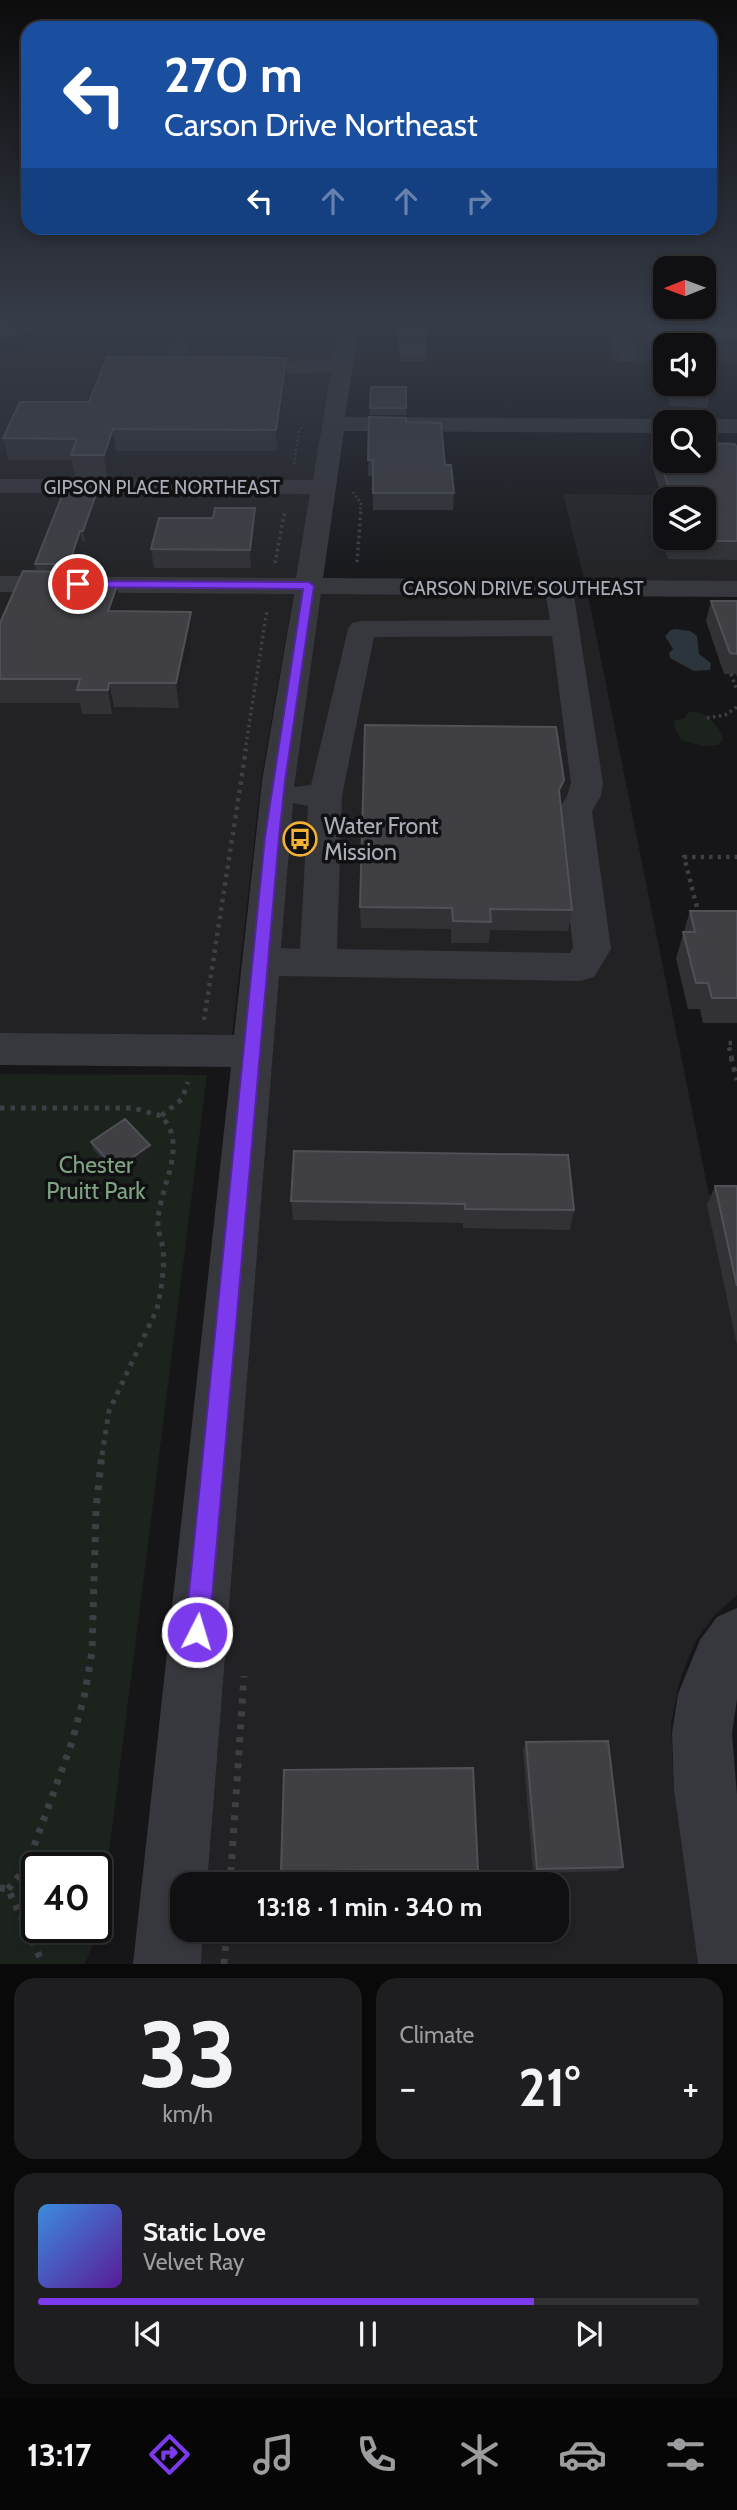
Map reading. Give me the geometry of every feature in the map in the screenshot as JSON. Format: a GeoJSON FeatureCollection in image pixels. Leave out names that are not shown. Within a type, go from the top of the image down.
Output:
{"type":"FeatureCollection","features":[{"type":"Feature","properties":{"kind":"street"},"geometry":{"type":"LineString","coordinates":[[167,1964],[250,1051],[277,794],[322,488],[335,416]]}},
{"type":"Feature","properties":{"kind":"street"},"geometry":{"type":"LineString","coordinates":[[334,424],[653,426]]}},
{"type":"Feature","properties":{"kind":"street"},"geometry":{"type":"LineString","coordinates":[[716,426],[737,426]]}},
{"type":"Feature","properties":{"kind":"street","name":"GIPSON PLACE NORTHEAST"},"geometry":{"type":"LineString","coordinates":[[0,486],[322,488]]}},
{"type":"Feature","properties":{"kind":"street","name":"CARSON DRIVE SOUTHEAST"},"geometry":{"type":"LineString","coordinates":[[0,584],[737,589]]}},
{"type":"Feature","properties":{"kind":"street"},"geometry":{"type":"LineString","coordinates":[[259,962],[581,967],[592,949],[575,811],[584,796],[587,783],[559,589]]}},
{"type":"Feature","properties":{"kind":"street"},"geometry":{"type":"LineString","coordinates":[[318,963],[326,796],[362,629],[564,628]]}},
{"type":"Feature","properties":{"kind":"street"},"geometry":{"type":"LineString","coordinates":[[277,794],[326,796]]}},
{"type":"Feature","properties":{"kind":"street"},"geometry":{"type":"LineString","coordinates":[[0,1049],[250,1051]]}},
{"type":"Feature","properties":{"kind":"street"},"geometry":{"type":"LineString","coordinates":[[732,1964],[705,1790],[702,1733],[708,1694],[721,1661],[737,1637]]}},
{"type":"Feature","properties":{"kind":"path"},"geometry":{"type":"LineString","coordinates":[[161,1116],[182,1099],[199,1051],[307,586],[322,488],[299,430],[310,416]]}},
{"type":"Feature","properties":{"kind":"path"},"geometry":{"type":"LineString","coordinates":[[307,586],[345,578],[357,568],[360,503],[322,488]]}},
{"type":"Feature","properties":{"kind":"path"},"geometry":{"type":"LineString","coordinates":[[731,674],[737,691]]}},
{"type":"Feature","properties":{"kind":"path"},"geometry":{"type":"LineString","coordinates":[[707,718],[725,715],[737,707]]}},
{"type":"Feature","properties":{"kind":"path"},"geometry":{"type":"LineString","coordinates":[[702,925],[684,857],[737,857]]}},
{"type":"Feature","properties":{"kind":"path"},"geometry":{"type":"LineString","coordinates":[[737,1043],[729,1043],[737,1080]]}},
{"type":"Feature","properties":{"kind":"path"},"geometry":{"type":"LineString","coordinates":[[0,1108],[133,1108],[152,1111],[169,1124],[174,1148],[158,1226],[163,1249],[161,1291],[157,1309],[109,1411],[105,1431],[96,1509],[92,1652],[85,1693],[72,1742],[26,1868],[4,1888],[43,1964]]}},
{"type":"Feature","properties":{"kind":"path"},"geometry":{"type":"LineString","coordinates":[[231,1872],[244,1663]]}},
{"type":"Feature","properties":{"kind":"path"},"geometry":{"type":"LineString","coordinates":[[225,1964],[226,1942]]}},
{"type":"Feature","properties":{"kind":"shaded area"},"geometry":{"type":"Polygon","coordinates":[[[0,416],[324,416],[313,482],[0,481],[0,416]]]}},
{"type":"Feature","properties":{"kind":"shaded area"},"geometry":{"type":"Polygon","coordinates":[[[0,491],[311,492],[296,579],[0,578],[0,491]]]}},
{"type":"Feature","properties":{"kind":"shaded area"},"geometry":{"type":"Polygon","coordinates":[[[563,494],[653,495],[653,550],[716,550],[716,496],[737,496],[737,584],[585,583],[563,494]]]}},
{"type":"Feature","properties":{"kind":"shaded area"},"geometry":{"type":"Polygon","coordinates":[[[0,590],[294,592],[261,781],[232,1037],[0,1036],[0,590]]]}},
{"type":"Feature","properties":{"kind":"shaded area"},"geometry":{"type":"Polygon","coordinates":[[[321,594],[588,595],[709,1195],[737,1195],[737,1595],[714,1616],[695,1642],[680,1680],[671,1724],[674,1790],[698,1964],[201,1964],[202,1942],[569,1942],[569,1872],[208,1872],[294,781],[321,594]]]}},
{"type":"Feature","properties":{"kind":"shaded area"},"geometry":{"type":"Polygon","coordinates":[[[675,629],[690,631],[697,636],[699,654],[711,663],[710,670],[694,671],[670,658],[669,653],[673,649],[665,636],[675,629]]]}},
{"type":"Feature","properties":{"kind":"green space"},"geometry":{"type":"Polygon","coordinates":[[[688,712],[700,713],[718,728],[723,739],[718,745],[703,746],[681,740],[674,721],[685,718],[688,712]]]}},
{"type":"Feature","properties":{"kind":"green space","name":"Chester Pruitt Park"},"geometry":{"type":"Polygon","coordinates":[[[0,1074],[207,1075],[109,1852],[21,1852],[21,1943],[94,1943],[84,1964],[0,1964],[0,1074]]]}},
{"type":"Feature","properties":{"kind":"building"},"geometry":{"type":"Polygon","coordinates":[[[14,416],[278,416],[276,430],[113,429],[104,455],[71,455],[77,439],[3,438],[14,416]]]}},
{"type":"Feature","properties":{"kind":"building"},"geometry":{"type":"Polygon","coordinates":[[[369,417],[441,423],[445,465],[451,465],[454,493],[373,493],[373,460],[368,460],[369,417]]]}},
{"type":"Feature","properties":{"kind":"building"},"geometry":{"type":"Polygon","coordinates":[[[716,443],[735,444],[737,541],[716,541],[716,487],[669,487],[664,473],[716,473],[716,443]]]}},
{"type":"Feature","properties":{"kind":"building"},"geometry":{"type":"Polygon","coordinates":[[[66,486],[99,486],[69,564],[35,564],[66,486]]]}},
{"type":"Feature","properties":{"kind":"building"},"geometry":{"type":"Polygon","coordinates":[[[215,508],[255,508],[250,550],[151,549],[159,518],[213,518],[215,508]]]}},
{"type":"Feature","properties":{"kind":"building"},"geometry":{"type":"Polygon","coordinates":[[[23,571],[59,572],[54,585],[117,586],[108,611],[191,612],[176,683],[109,683],[108,690],[77,690],[80,679],[0,679],[0,623],[23,571]]]}},
{"type":"Feature","properties":{"kind":"building"},"geometry":{"type":"Polygon","coordinates":[[[711,601],[737,601],[737,654],[730,653],[711,601]]]}},
{"type":"Feature","properties":{"kind":"building"},"geometry":{"type":"Polygon","coordinates":[[[365,725],[556,727],[564,780],[559,790],[572,910],[490,909],[491,922],[453,921],[452,908],[360,907],[365,725]]]}},
{"type":"Feature","properties":{"kind":"building"},"geometry":{"type":"Polygon","coordinates":[[[690,911],[737,911],[737,998],[712,998],[708,983],[696,983],[683,932],[695,932],[690,911]]]}},
{"type":"Feature","properties":{"kind":"building"},"geometry":{"type":"Polygon","coordinates":[[[125,1119],[150,1145],[116,1169],[91,1142],[125,1119]]]}},
{"type":"Feature","properties":{"kind":"building"},"geometry":{"type":"Polygon","coordinates":[[[294,1151],[568,1155],[574,1210],[465,1209],[465,1204],[291,1201],[294,1151]]]}},
{"type":"Feature","properties":{"kind":"building"},"geometry":{"type":"Polygon","coordinates":[[[715,1186],[737,1186],[737,1286],[715,1186]]]}},
{"type":"Feature","properties":{"kind":"building"},"geometry":{"type":"Polygon","coordinates":[[[608,1741],[623,1867],[537,1869],[526,1742],[608,1741]]]}},
{"type":"Feature","properties":{"kind":"building"},"geometry":{"type":"Polygon","coordinates":[[[473,1768],[478,1870],[281,1871],[284,1770],[473,1768]]]}},
{"type":"Feature","properties":{"kind":"place","name":"Water Front Mission"},"geometry":{"type":"Point","coordinates":[300,839]}},
{"type":"Feature","properties":{"kind":"route"},"geometry":{"type":"LineString","coordinates":[[78,584],[309,586],[278,781],[272,837],[197,1632]]}}]}
